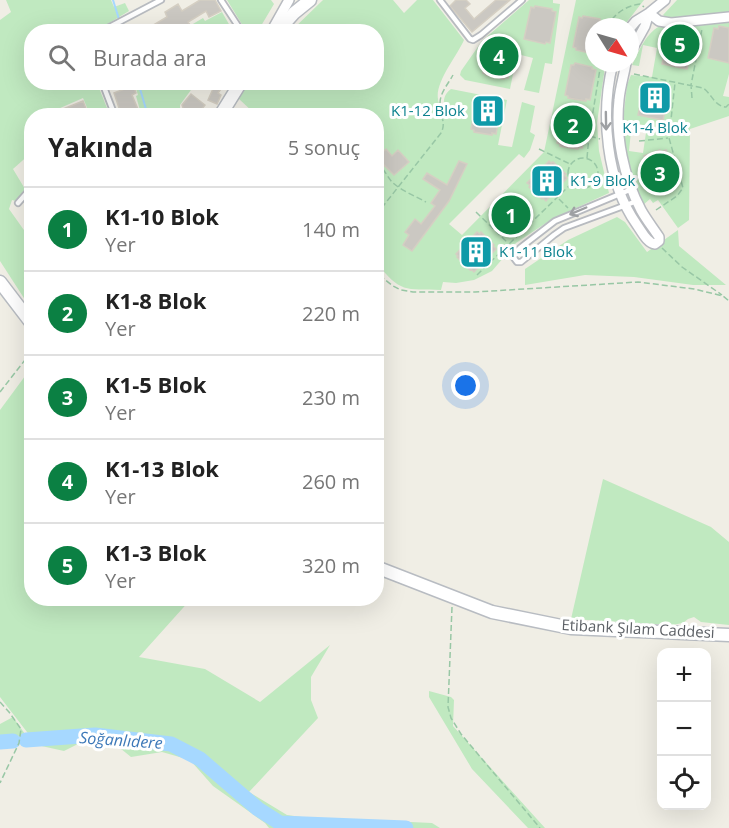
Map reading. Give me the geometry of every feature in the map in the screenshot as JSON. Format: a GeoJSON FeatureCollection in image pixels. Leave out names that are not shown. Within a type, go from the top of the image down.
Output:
{"type":"FeatureCollection","features":[{"type":"Feature","properties":{"kind":"street"},"geometry":{"type":"LineString","coordinates":[[276,24],[289,0]]}},
{"type":"Feature","properties":{"kind":"street"},"geometry":{"type":"LineString","coordinates":[[284,24],[310,0]]}},
{"type":"Feature","properties":{"kind":"street"},"geometry":{"type":"LineString","coordinates":[[639,19],[665,0]]}},
{"type":"Feature","properties":{"kind":"street"},"geometry":{"type":"LineString","coordinates":[[649,13],[665,23],[729,16]]}},
{"type":"Feature","properties":{"kind":"street"},"geometry":{"type":"LineString","coordinates":[[639,37],[649,13]]}},
{"type":"Feature","properties":{"kind":"street"},"geometry":{"type":"LineString","coordinates":[[610,72],[605,118],[607,141],[620,194],[632,218],[654,244],[657,243],[659,237],[637,201],[621,151],[618,102],[624,74]]}},
{"type":"Feature","properties":{"kind":"street"},"geometry":{"type":"LineString","coordinates":[[225,108],[236,90]]}},
{"type":"Feature","properties":{"kind":"street"},"geometry":{"type":"LineString","coordinates":[[0,282],[24,314]]}},
{"type":"Feature","properties":{"kind":"street","name":"Etibank Şılam Caddesi"},"geometry":{"type":"LineString","coordinates":[[384,570],[492,612],[571,628],[729,635]]}},
{"type":"Feature","properties":{"kind":"lane"},"geometry":{"type":"LineString","coordinates":[[115,24],[161,0]]}},
{"type":"Feature","properties":{"kind":"lane"},"geometry":{"type":"LineString","coordinates":[[221,0],[237,24]]}},
{"type":"Feature","properties":{"kind":"lane"},"geometry":{"type":"LineString","coordinates":[[440,0],[473,40],[522,0]]}},
{"type":"Feature","properties":{"kind":"lane"},"geometry":{"type":"LineString","coordinates":[[105,90],[112,108]]}},
{"type":"Feature","properties":{"kind":"lane"},"geometry":{"type":"LineString","coordinates":[[632,189],[555,221],[524,244],[514,254],[514,258],[516,261],[523,261],[564,228],[637,201]]}},
{"type":"Feature","properties":{"kind":"lane"},"geometry":{"type":"LineString","coordinates":[[18,203],[24,196]]}},
{"type":"Feature","properties":{"kind":"path"},"geometry":{"type":"LineString","coordinates":[[613,18],[627,7],[640,4],[649,13]]}},
{"type":"Feature","properties":{"kind":"path"},"geometry":{"type":"LineString","coordinates":[[692,98],[691,86],[704,20]]}},
{"type":"Feature","properties":{"kind":"path"},"geometry":{"type":"LineString","coordinates":[[587,158],[600,72]]}},
{"type":"Feature","properties":{"kind":"path"},"geometry":{"type":"LineString","coordinates":[[624,74],[703,88],[721,107],[729,104]]}},
{"type":"Feature","properties":{"kind":"path"},"geometry":{"type":"LineString","coordinates":[[384,205],[443,128],[441,94],[453,75]]}},
{"type":"Feature","properties":{"kind":"path"},"geometry":{"type":"LineString","coordinates":[[656,210],[677,196],[683,188],[669,138],[675,83]]}},
{"type":"Feature","properties":{"kind":"path"},"geometry":{"type":"LineString","coordinates":[[589,136],[607,141]]}},
{"type":"Feature","properties":{"kind":"path"},"geometry":{"type":"LineString","coordinates":[[639,141],[669,138]]}},
{"type":"Feature","properties":{"kind":"path"},"geometry":{"type":"LineString","coordinates":[[539,149],[570,164]]}},
{"type":"Feature","properties":{"kind":"path"},"geometry":{"type":"LineString","coordinates":[[578,158],[591,160],[598,172],[595,181],[581,188],[572,183],[567,174],[570,164],[578,158]]}},
{"type":"Feature","properties":{"kind":"path"},"geometry":{"type":"LineString","coordinates":[[384,169],[394,184],[426,202]]}},
{"type":"Feature","properties":{"kind":"path"},"geometry":{"type":"LineString","coordinates":[[477,276],[572,183]]}},
{"type":"Feature","properties":{"kind":"path"},"geometry":{"type":"LineString","coordinates":[[557,198],[573,212]]}},
{"type":"Feature","properties":{"kind":"path"},"geometry":{"type":"LineString","coordinates":[[476,212],[509,244]]}},
{"type":"Feature","properties":{"kind":"path"},"geometry":{"type":"LineString","coordinates":[[657,243],[682,267],[729,301]]}},
{"type":"Feature","properties":{"kind":"path"},"geometry":{"type":"LineString","coordinates":[[384,279],[401,290],[413,292],[474,292],[638,282],[694,289],[723,296]]}},
{"type":"Feature","properties":{"kind":"path"},"geometry":{"type":"LineString","coordinates":[[0,392],[24,361]]}},
{"type":"Feature","properties":{"kind":"path"},"geometry":{"type":"LineString","coordinates":[[453,597],[448,707],[451,718],[468,743],[540,828]]}},
{"type":"Feature","properties":{"kind":"path"},"geometry":{"type":"LineString","coordinates":[[0,702],[21,729],[19,743],[0,783]]}},
{"type":"Feature","properties":{"kind":"green space"},"geometry":{"type":"Polygon","coordinates":[[[6,0],[111,0],[114,7],[125,3],[129,11],[108,24],[24,24],[24,90],[100,90],[107,108],[87,108],[83,98],[60,108],[24,108],[24,159],[13,169],[24,190],[16,201],[12,200],[9,209],[24,230],[24,298],[0,261],[0,20],[11,12],[6,0]]]}},
{"type":"Feature","properties":{"kind":"green space"},"geometry":{"type":"Polygon","coordinates":[[[227,0],[271,0],[274,4],[262,24],[242,24],[227,0]]]}},
{"type":"Feature","properties":{"kind":"green space"},"geometry":{"type":"Polygon","coordinates":[[[323,0],[393,0],[404,13],[417,0],[433,0],[464,40],[447,69],[438,92],[438,101],[444,112],[445,97],[451,89],[507,100],[498,145],[512,147],[522,102],[535,106],[530,132],[535,135],[530,150],[524,158],[519,154],[449,224],[462,235],[544,152],[576,0],[644,0],[630,18],[585,18],[585,72],[604,72],[597,123],[599,151],[609,193],[552,219],[516,243],[492,271],[474,280],[456,283],[443,282],[441,290],[411,289],[392,280],[384,272],[384,108],[249,108],[238,98],[243,90],[384,90],[384,24],[298,24],[323,0]]]}},
{"type":"Feature","properties":{"kind":"green space"},"geometry":{"type":"Polygon","coordinates":[[[529,0],[553,0],[553,3],[560,4],[552,64],[545,63],[539,93],[524,90],[533,58],[517,54],[510,89],[465,80],[460,75],[461,71],[482,41],[529,0]]]}},
{"type":"Feature","properties":{"kind":"green space"},"geometry":{"type":"Polygon","coordinates":[[[677,0],[729,0],[729,12],[668,18],[663,15],[677,0]]]}},
{"type":"Feature","properties":{"kind":"green space"},"geometry":{"type":"Polygon","coordinates":[[[222,12],[229,24],[193,24],[203,18],[205,21],[222,12]]]}},
{"type":"Feature","properties":{"kind":"green space"},"geometry":{"type":"Polygon","coordinates":[[[729,21],[729,74],[723,96],[729,97],[729,116],[690,129],[689,220],[678,228],[658,200],[653,203],[650,199],[643,205],[632,182],[622,129],[631,131],[629,151],[643,153],[647,126],[623,120],[627,85],[631,75],[652,77],[657,48],[643,45],[639,66],[639,52],[644,42],[652,31],[663,25],[729,21]]]}},
{"type":"Feature","properties":{"kind":"green space"},"geometry":{"type":"Polygon","coordinates":[[[136,90],[191,90],[180,108],[139,108],[136,96],[138,95],[136,90]]]}},
{"type":"Feature","properties":{"kind":"green space"},"geometry":{"type":"Polygon","coordinates":[[[617,217],[625,222],[647,252],[678,230],[679,246],[726,285],[693,285],[634,277],[585,275],[525,285],[525,269],[568,240],[617,217]]]}},
{"type":"Feature","properties":{"kind":"green space"},"geometry":{"type":"Polygon","coordinates":[[[24,377],[24,606],[185,606],[139,657],[205,669],[260,702],[330,645],[311,677],[311,700],[318,718],[249,792],[287,815],[324,820],[326,818],[432,823],[440,828],[269,828],[213,786],[190,760],[162,752],[131,757],[115,744],[80,743],[64,751],[37,745],[0,697],[0,410],[24,377]]]}},
{"type":"Feature","properties":{"kind":"green space"},"geometry":{"type":"Polygon","coordinates":[[[603,479],[711,527],[729,542],[729,625],[701,622],[694,617],[683,623],[672,625],[571,619],[603,479]]]}},
{"type":"Feature","properties":{"kind":"green space"},"geometry":{"type":"Polygon","coordinates":[[[429,691],[451,697],[454,700],[453,726],[545,828],[528,828],[472,769],[429,697],[429,691]]]}},
{"type":"Feature","properties":{"kind":"green space"},"geometry":{"type":"Polygon","coordinates":[[[13,717],[25,734],[0,744],[0,724],[13,717]]]}},
{"type":"Feature","properties":{"kind":"building"},"geometry":{"type":"Polygon","coordinates":[[[200,0],[215,0],[221,11],[209,17],[206,11],[188,22],[189,24],[155,24],[167,17],[165,12],[178,4],[182,11],[200,0]]]}},
{"type":"Feature","properties":{"kind":"building"},"geometry":{"type":"Polygon","coordinates":[[[456,0],[466,0],[470,4],[465,8],[474,19],[496,0],[510,0],[472,32],[450,6],[456,0]]]}},
{"type":"Feature","properties":{"kind":"building"},"geometry":{"type":"Polygon","coordinates":[[[531,7],[556,12],[550,43],[524,39],[531,7]]]}},
{"type":"Feature","properties":{"kind":"building"},"geometry":{"type":"Polygon","coordinates":[[[583,16],[594,18],[585,18],[585,52],[573,47],[579,17],[583,16]]]}},
{"type":"Feature","properties":{"kind":"building"},"geometry":{"type":"Polygon","coordinates":[[[719,26],[729,28],[729,63],[708,58],[714,28],[718,29],[719,26]]]}},
{"type":"Feature","properties":{"kind":"building"},"geometry":{"type":"Polygon","coordinates":[[[673,31],[695,37],[687,69],[662,64],[669,34],[673,34],[673,31]]]}},
{"type":"Feature","properties":{"kind":"building"},"geometry":{"type":"Polygon","coordinates":[[[493,41],[514,45],[508,78],[483,73],[489,43],[492,44],[493,41]]]}},
{"type":"Feature","properties":{"kind":"building"},"geometry":{"type":"Polygon","coordinates":[[[575,63],[585,65],[585,72],[596,72],[590,100],[568,98],[565,95],[571,65],[575,63]]]}},
{"type":"Feature","properties":{"kind":"building","name":"K1-4 Blok"},"geometry":{"type":"Polygon","coordinates":[[[649,82],[670,88],[663,120],[638,115],[645,85],[649,85],[649,82]]]}},
{"type":"Feature","properties":{"kind":"building"},"geometry":{"type":"Polygon","coordinates":[[[122,90],[135,90],[136,93],[132,95],[137,108],[119,108],[114,93],[122,90]]]}},
{"type":"Feature","properties":{"kind":"building"},"geometry":{"type":"Polygon","coordinates":[[[212,90],[220,90],[218,93],[221,95],[217,104],[208,100],[212,90]]]}},
{"type":"Feature","properties":{"kind":"building"},"geometry":{"type":"Polygon","coordinates":[[[191,94],[205,105],[203,108],[183,108],[182,105],[191,94]]]}},
{"type":"Feature","properties":{"kind":"building","name":"K1-12 Blok"},"geometry":{"type":"Polygon","coordinates":[[[481,97],[499,101],[498,103],[502,104],[496,134],[474,132],[471,129],[477,99],[481,100],[481,97]]]}},
{"type":"Feature","properties":{"kind":"building"},"geometry":{"type":"Polygon","coordinates":[[[83,101],[86,108],[66,108],[83,101]]]}},
{"type":"Feature","properties":{"kind":"building"},"geometry":{"type":"Polygon","coordinates":[[[567,111],[588,118],[582,148],[560,146],[557,143],[563,113],[566,114],[567,111]]]}},
{"type":"Feature","properties":{"kind":"building"},"geometry":{"type":"Polygon","coordinates":[[[386,149],[392,156],[398,150],[409,162],[394,175],[384,165],[386,149]]]}},
{"type":"Feature","properties":{"kind":"building"},"geometry":{"type":"Polygon","coordinates":[[[660,150],[661,152],[666,150],[676,181],[652,190],[642,161],[646,160],[644,156],[660,150]]]}},
{"type":"Feature","properties":{"kind":"building"},"geometry":{"type":"Polygon","coordinates":[[[459,161],[467,164],[449,201],[412,251],[403,245],[409,235],[405,232],[415,219],[421,224],[435,206],[431,203],[440,190],[423,179],[427,173],[447,185],[459,161]]]}},
{"type":"Feature","properties":{"kind":"building","name":"K1-9 Blok"},"geometry":{"type":"Polygon","coordinates":[[[549,161],[566,174],[564,175],[567,178],[546,201],[527,183],[549,161]]]}},
{"type":"Feature","properties":{"kind":"building"},"geometry":{"type":"Polygon","coordinates":[[[512,195],[529,208],[531,213],[509,235],[492,221],[491,217],[512,195]]]}},
{"type":"Feature","properties":{"kind":"building","name":"K1-11 Blok"},"geometry":{"type":"Polygon","coordinates":[[[477,232],[480,234],[481,232],[496,249],[474,272],[456,254],[477,232]]]}},
{"type":"Feature","properties":{"kind":"waterway","name":"Soğanlıdere"},"geometry":{"type":"LineString","coordinates":[[113,0],[120,24]]}},
{"type":"Feature","properties":{"kind":"waterway","name":"Soğanlıdere"},"geometry":{"type":"LineString","coordinates":[[140,90],[146,108]]}},
{"type":"Feature","properties":{"kind":"waterway","name":"Soğanlıdere"},"geometry":{"type":"LineString","coordinates":[[26,740],[95,735],[171,744],[200,759],[258,809],[280,823],[406,828]]}},
{"type":"Feature","properties":{"kind":"waterway","name":"Soğanlıdere"},"geometry":{"type":"LineString","coordinates":[[0,742],[13,741]]}},
{"type":"Feature","properties":{"kind":"place","name":"K1-3 Blok"},"geometry":{"type":"Point","coordinates":[680,44]}},
{"type":"Feature","properties":{"kind":"place","name":"K1-13 Blok"},"geometry":{"type":"Point","coordinates":[499,56]}},
{"type":"Feature","properties":{"kind":"place","name":"K1-4 Blok"},"geometry":{"type":"Point","coordinates":[655,98]}},
{"type":"Feature","properties":{"kind":"place","name":"K1-12 Blok"},"geometry":{"type":"Point","coordinates":[488,111]}},
{"type":"Feature","properties":{"kind":"place","name":"K1-8 Blok"},"geometry":{"type":"Point","coordinates":[573,125]}},
{"type":"Feature","properties":{"kind":"place","name":"K1-5 Blok"},"geometry":{"type":"Point","coordinates":[660,173]}},
{"type":"Feature","properties":{"kind":"place","name":"K1-9 Blok"},"geometry":{"type":"Point","coordinates":[547,181]}},
{"type":"Feature","properties":{"kind":"place","name":"K1-10 Blok"},"geometry":{"type":"Point","coordinates":[511,215]}},
{"type":"Feature","properties":{"kind":"place","name":"K1-11 Blok"},"geometry":{"type":"Point","coordinates":[476,252]}}]}
